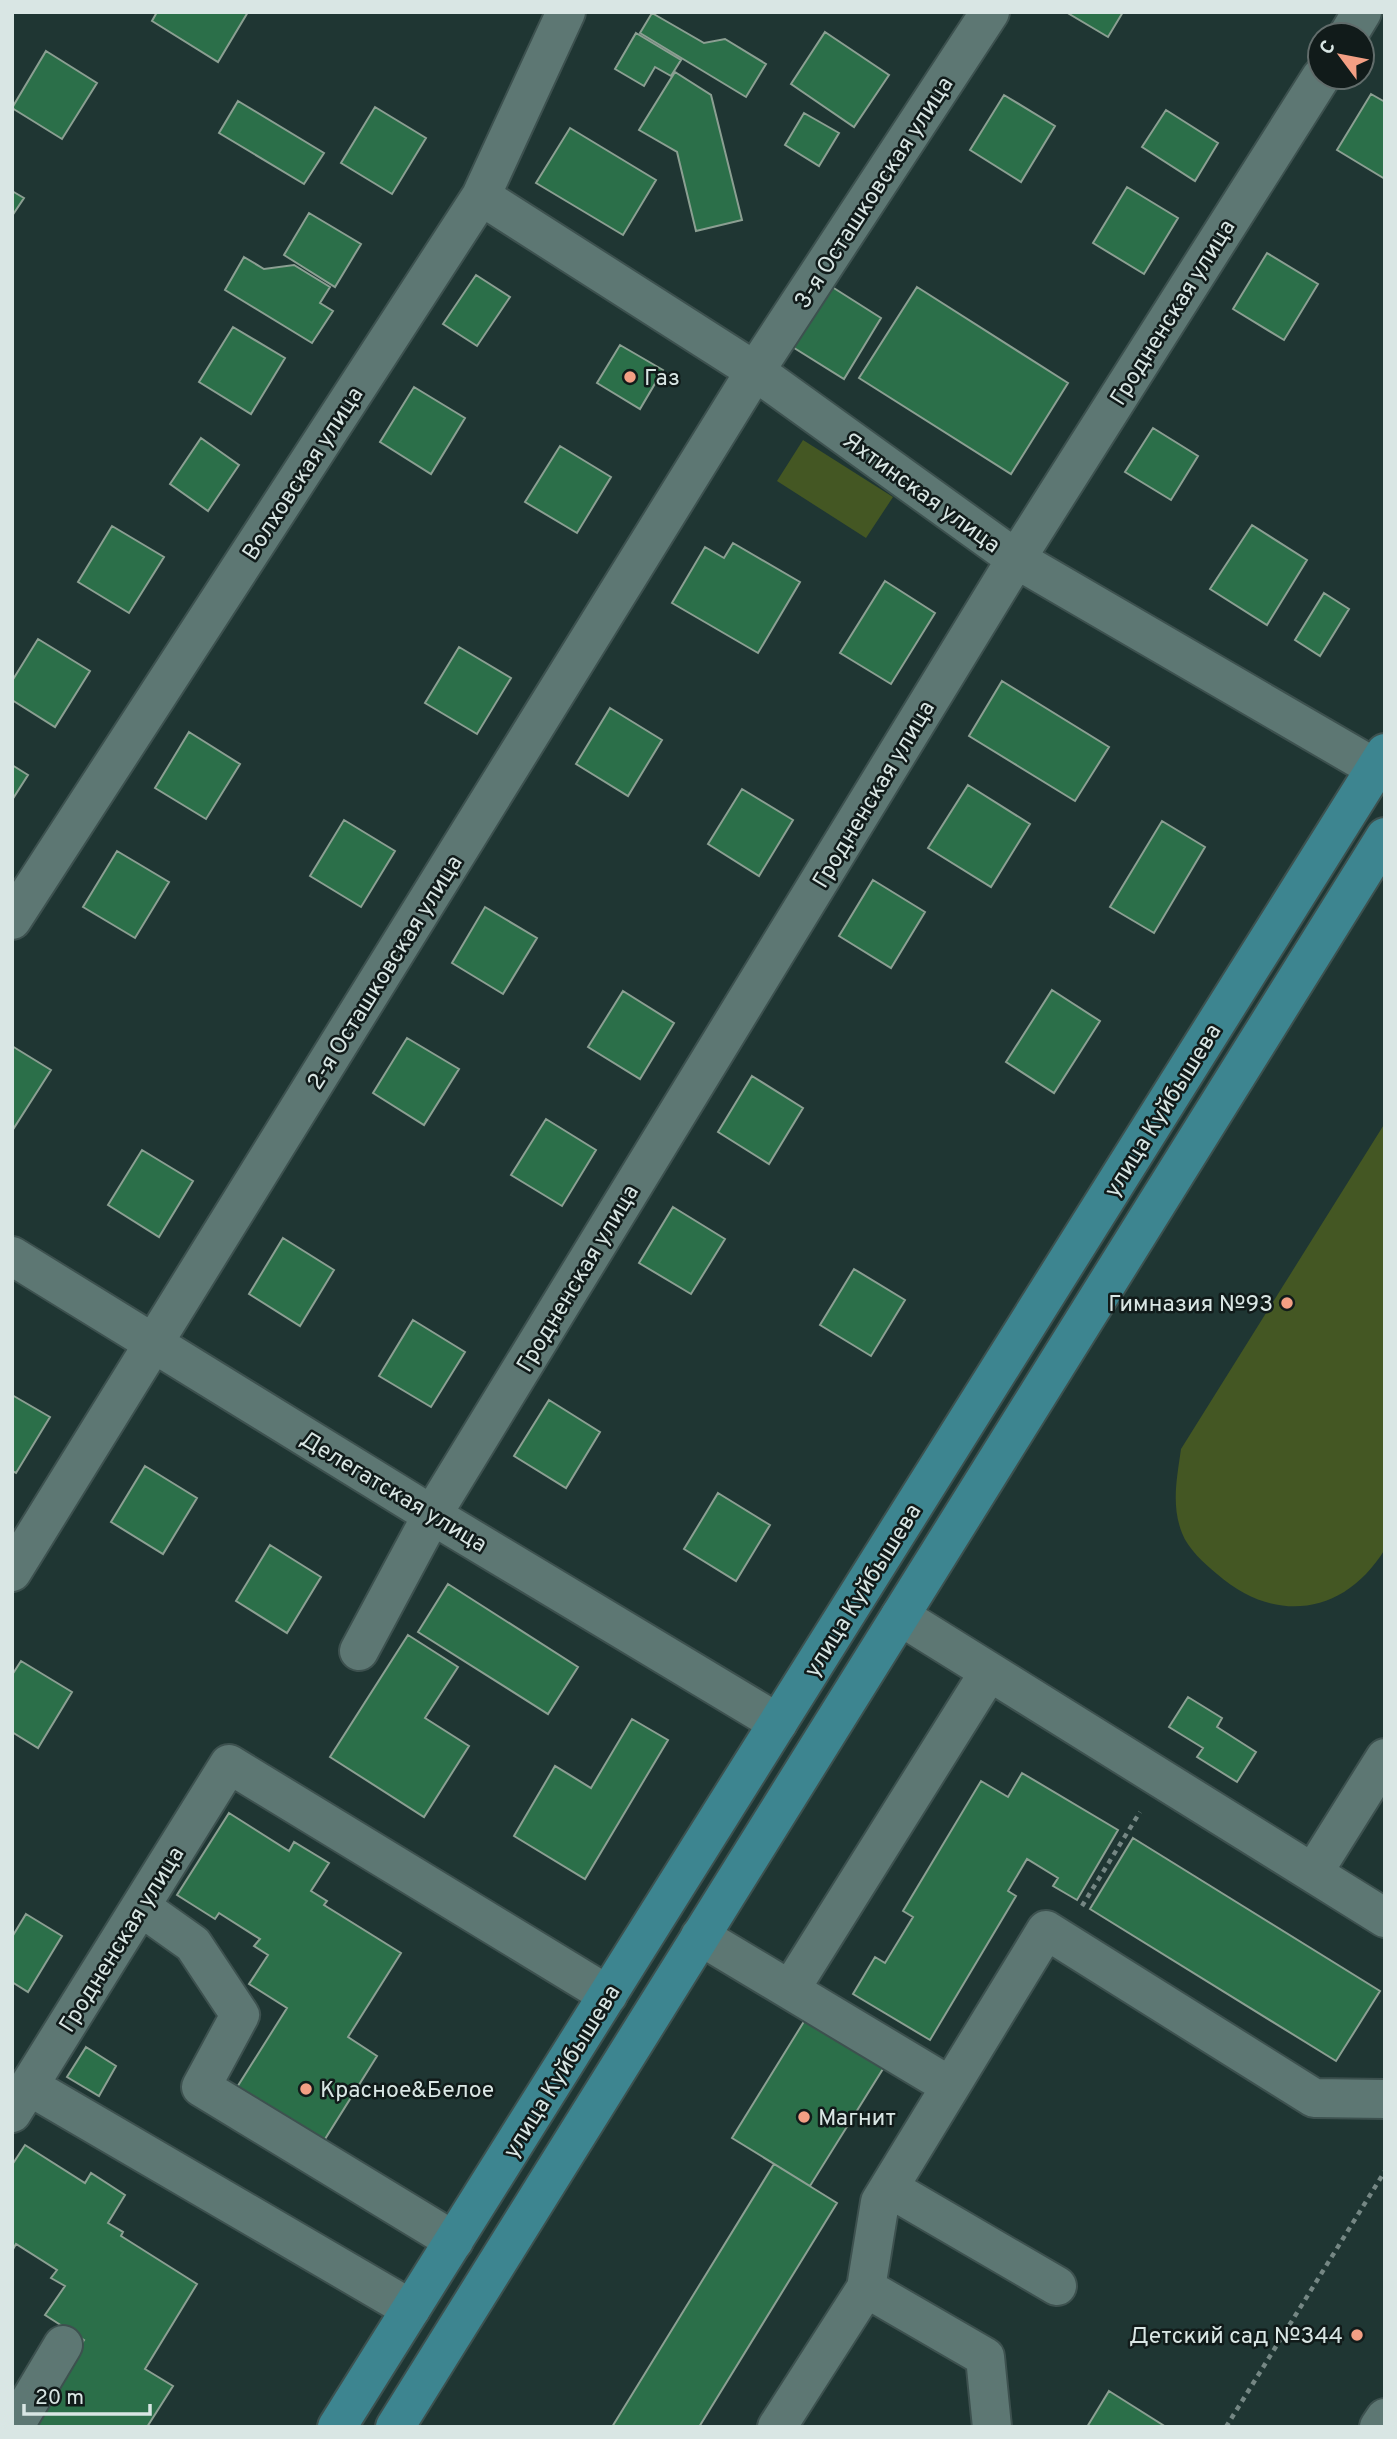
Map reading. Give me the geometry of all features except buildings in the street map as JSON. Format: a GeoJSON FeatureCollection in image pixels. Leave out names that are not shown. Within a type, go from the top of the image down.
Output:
{"type":"FeatureCollection","features":[{"type":"Feature","properties":{"kind":"main road","name":"улица Куйбышева"},"geometry":{"type":"LineString","coordinates":[[337,2427],[1382,765]]}},
{"type":"Feature","properties":{"kind":"main road","name":"улица Куйбышева"},"geometry":{"type":"LineString","coordinates":[[395,2427],[1385,837]]}},
{"type":"Feature","properties":{"kind":"main road"},"geometry":{"type":"LineString","coordinates":[[778,1723],[818,1747]]}},
{"type":"Feature","properties":{"kind":"street","name":"Волховская улица"},"geometry":{"type":"LineString","coordinates":[[12,920],[481,196],[566,12]]}},
{"type":"Feature","properties":{"kind":"street","name":"3-я Осташковская улица"},"geometry":{"type":"LineString","coordinates":[[755,371],[990,12]]}},
{"type":"Feature","properties":{"kind":"street","name":"Гродненская улица"},"geometry":{"type":"LineString","coordinates":[[359,1651],[432,1515],[1016,559],[1312,91]]}},
{"type":"Feature","properties":{"kind":"street","name":"Яхтинская улица"},"geometry":{"type":"LineString","coordinates":[[481,196],[755,371],[1016,559],[1382,765]]}},
{"type":"Feature","properties":{"kind":"street","name":"2-я Осташковская улица"},"geometry":{"type":"LineString","coordinates":[[12,1572],[755,371]]}},
{"type":"Feature","properties":{"kind":"street","name":"Делегатская улица"},"geometry":{"type":"LineString","coordinates":[[12,1256],[432,1515],[778,1723]]}},
{"type":"Feature","properties":{"kind":"street"},"geometry":{"type":"LineString","coordinates":[[900,1616],[1385,1918]]}},
{"type":"Feature","properties":{"kind":"street"},"geometry":{"type":"LineString","coordinates":[[790,1990],[989,1672]]}},
{"type":"Feature","properties":{"kind":"street"},"geometry":{"type":"LineString","coordinates":[[1313,1874],[1385,1758]]}},
{"type":"Feature","properties":{"kind":"street","name":"Гродненская улица"},"geometry":{"type":"LineString","coordinates":[[21,2099],[229,1764],[608,1996]]}},
{"type":"Feature","properties":{"kind":"street"},"geometry":{"type":"LineString","coordinates":[[141,1907],[193,1944],[240,2015],[201,2087],[454,2241]]}},
{"type":"Feature","properties":{"kind":"street"},"geometry":{"type":"LineString","coordinates":[[777,2427],[866,2288],[880,2202],[1046,1930],[1314,2098],[1385,2099]]}},
{"type":"Feature","properties":{"kind":"street"},"geometry":{"type":"LineString","coordinates":[[700,1936],[950,2086]]}},
{"type":"Feature","properties":{"kind":"street"},"geometry":{"type":"LineString","coordinates":[[21,2099],[411,2309]]}},
{"type":"Feature","properties":{"kind":"street"},"geometry":{"type":"LineString","coordinates":[[888,2188],[1057,2286]]}},
{"type":"Feature","properties":{"kind":"street"},"geometry":{"type":"LineString","coordinates":[[866,2288],[985,2357],[992,2427]]}},
{"type":"Feature","properties":{"kind":"street"},"geometry":{"type":"LineString","coordinates":[[14,2427],[63,2345]]}},
{"type":"Feature","properties":{"kind":"street"},"geometry":{"type":"LineString","coordinates":[[1379,2427],[1385,2418]]}},
{"type":"Feature","properties":{"kind":"path"},"geometry":{"type":"LineString","coordinates":[[1062,1940],[1160,1778]]}},
{"type":"Feature","properties":{"kind":"path"},"geometry":{"type":"LineString","coordinates":[[1226,2427],[1385,2171]]}},
{"type":"Feature","properties":{"kind":"green space"},"geometry":{"type":"Polygon","coordinates":[[[803,440],[893,497],[866,538],[777,481],[803,440]]]}},
{"type":"Feature","properties":{"kind":"green space"},"geometry":{"type":"Polygon","coordinates":[[[1385,1123],[1385,1549],[1369,1571],[1350,1588],[1330,1599],[1308,1605],[1285,1606],[1262,1601],[1239,1590],[1217,1574],[1188,1545],[1179,1523],[1176,1502],[1181,1449],[1385,1123]]]}},
{"type":"Feature","properties":{"kind":"place","name":"Газ"},"geometry":{"type":"Point","coordinates":[630,377]}},
{"type":"Feature","properties":{"kind":"place","name":"Гимназия №93"},"geometry":{"type":"Point","coordinates":[1287,1303]}},
{"type":"Feature","properties":{"kind":"place","name":"Красное&Белое"},"geometry":{"type":"Point","coordinates":[306,2089]}},
{"type":"Feature","properties":{"kind":"place","name":"Магнит"},"geometry":{"type":"Point","coordinates":[804,2117]}},
{"type":"Feature","properties":{"kind":"place","name":"Детский сад №344"},"geometry":{"type":"Point","coordinates":[1357,2335]}}]}
